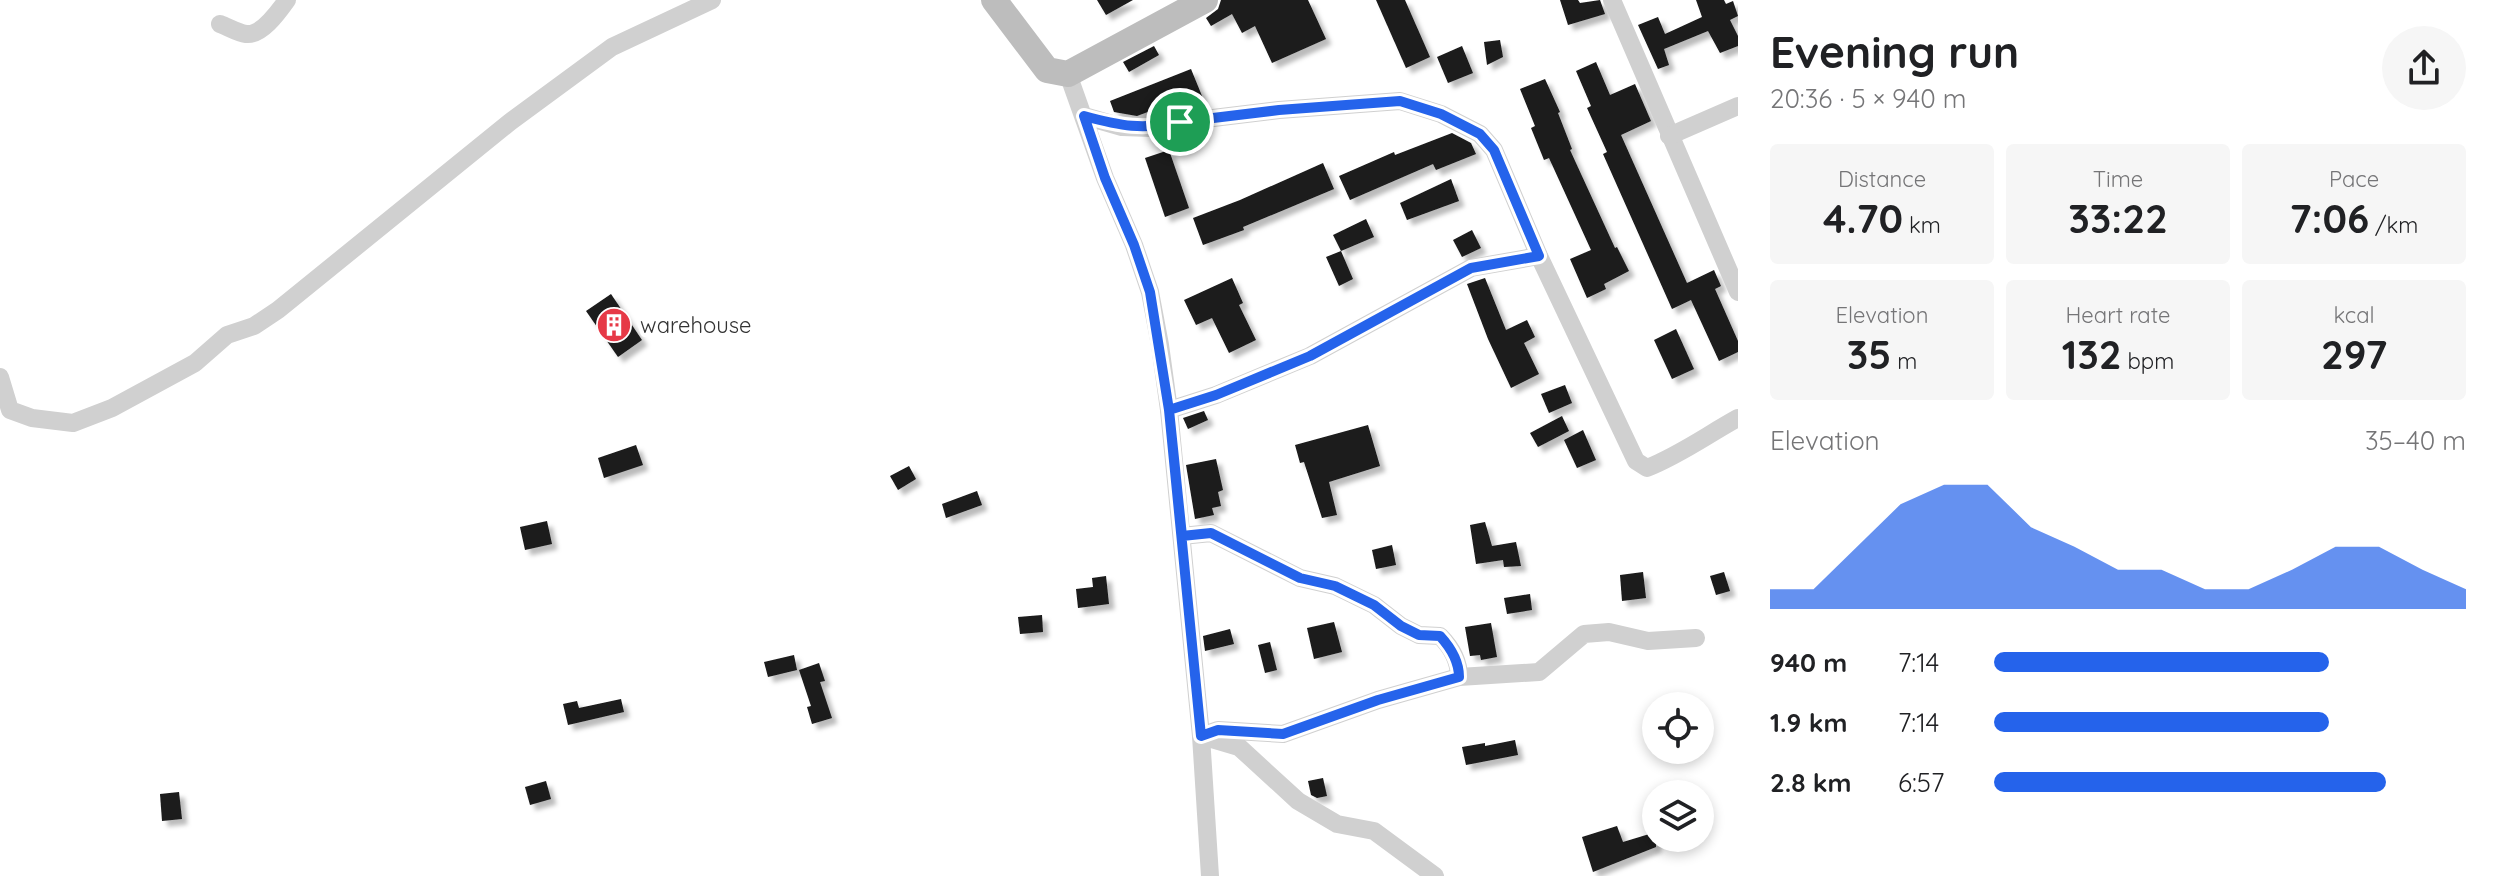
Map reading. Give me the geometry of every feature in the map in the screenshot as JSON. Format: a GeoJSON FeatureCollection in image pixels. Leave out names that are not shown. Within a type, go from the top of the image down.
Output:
{"type":"FeatureCollection","features":[{"type":"Feature","properties":{"kind":"street"},"geometry":{"type":"LineString","coordinates":[[220,24],[247,34],[257,32],[287,0]]}},
{"type":"Feature","properties":{"kind":"street"},"geometry":{"type":"LineString","coordinates":[[0,377],[10,410],[32,418],[73,423],[112,408],[195,363],[227,335],[254,326],[278,310],[510,122],[612,47],[712,0]]}},
{"type":"Feature","properties":{"kind":"street"},"geometry":{"type":"LineString","coordinates":[[994,0],[1047,70],[1068,74],[1205,0]]}},
{"type":"Feature","properties":{"kind":"street"},"geometry":{"type":"LineString","coordinates":[[1612,0],[1669,136],[1732,263],[1738,292]]}},
{"type":"Feature","properties":{"kind":"street"},"geometry":{"type":"LineString","coordinates":[[1068,74],[1150,292],[1169,410],[1182,536],[1201,736],[1210,876]]}},
{"type":"Feature","properties":{"kind":"street"},"geometry":{"type":"LineString","coordinates":[[1084,116],[1122,127],[1151,128],[1279,110],[1400,101],[1441,114],[1480,134],[1494,150],[1539,256],[1636,461],[1647,468],[1673,457],[1738,418]]}},
{"type":"Feature","properties":{"kind":"street"},"geometry":{"type":"LineString","coordinates":[[1669,136],[1738,106]]}},
{"type":"Feature","properties":{"kind":"street"},"geometry":{"type":"LineString","coordinates":[[1169,410],[1216,395],[1310,356],[1471,268],[1539,256]]}},
{"type":"Feature","properties":{"kind":"street"},"geometry":{"type":"LineString","coordinates":[[1182,536],[1211,533],[1300,578],[1335,586],[1374,605],[1401,626],[1419,635],[1440,636],[1459,665],[1459,677]]}},
{"type":"Feature","properties":{"kind":"street"},"geometry":{"type":"LineString","coordinates":[[1201,736],[1218,730],[1283,734],[1378,700],[1459,677],[1539,672],[1584,634],[1609,632],[1648,641],[1696,638]]}},
{"type":"Feature","properties":{"kind":"street"},"geometry":{"type":"LineString","coordinates":[[1201,736],[1239,747],[1298,801],[1337,824],[1374,831],[1435,876]]}},
{"type":"Feature","properties":{"kind":"building"},"geometry":{"type":"Polygon","coordinates":[[[1097,0],[1133,0],[1106,15],[1097,0]]]}},
{"type":"Feature","properties":{"kind":"building"},"geometry":{"type":"Polygon","coordinates":[[[1221,0],[1308,0],[1326,39],[1272,63],[1255,26],[1242,33],[1232,14],[1211,26],[1206,18],[1218,9],[1221,0]]]}},
{"type":"Feature","properties":{"kind":"building"},"geometry":{"type":"Polygon","coordinates":[[[1376,0],[1405,0],[1430,57],[1406,68],[1376,0]]]}},
{"type":"Feature","properties":{"kind":"building"},"geometry":{"type":"Polygon","coordinates":[[[1560,0],[1578,0],[1580,3],[1600,0],[1605,14],[1568,25],[1560,0]]]}},
{"type":"Feature","properties":{"kind":"building"},"geometry":{"type":"Polygon","coordinates":[[[1696,0],[1724,0],[1726,4],[1733,1],[1738,16],[1730,20],[1738,36],[1738,46],[1720,53],[1708,31],[1664,49],[1669,65],[1658,69],[1638,25],[1658,17],[1665,34],[1702,17],[1696,0]]]}},
{"type":"Feature","properties":{"kind":"building"},"geometry":{"type":"Polygon","coordinates":[[[1500,40],[1503,57],[1487,65],[1484,42],[1500,40]]]}},
{"type":"Feature","properties":{"kind":"building"},"geometry":{"type":"Polygon","coordinates":[[[1154,46],[1159,55],[1129,72],[1123,62],[1154,46]]]}},
{"type":"Feature","properties":{"kind":"building"},"geometry":{"type":"Polygon","coordinates":[[[1462,46],[1473,73],[1448,83],[1437,57],[1462,46]]]}},
{"type":"Feature","properties":{"kind":"building"},"geometry":{"type":"Polygon","coordinates":[[[1596,62],[1610,95],[1635,84],[1651,121],[1621,135],[1687,283],[1714,270],[1721,286],[1715,289],[1738,341],[1738,352],[1719,361],[1691,300],[1672,309],[1603,154],[1607,152],[1587,108],[1591,106],[1576,71],[1596,62]]]}},
{"type":"Feature","properties":{"kind":"building"},"geometry":{"type":"Polygon","coordinates":[[[1191,69],[1202,96],[1163,112],[1161,107],[1137,116],[1114,112],[1110,101],[1191,69]]]}},
{"type":"Feature","properties":{"kind":"building"},"geometry":{"type":"Polygon","coordinates":[[[1545,79],[1560,112],[1570,150],[1615,248],[1629,271],[1604,284],[1606,289],[1587,298],[1570,259],[1591,250],[1549,158],[1544,160],[1520,89],[1545,79]]]}},
{"type":"Feature","properties":{"kind":"building"},"geometry":{"type":"Polygon","coordinates":[[[1452,133],[1471,143],[1476,154],[1436,170],[1433,164],[1350,200],[1339,176],[1394,152],[1395,155],[1452,133]]]}},
{"type":"Feature","properties":{"kind":"building"},"geometry":{"type":"Polygon","coordinates":[[[1169,150],[1189,208],[1165,217],[1145,158],[1169,150]]]}},
{"type":"Feature","properties":{"kind":"building"},"geometry":{"type":"Polygon","coordinates":[[[1323,163],[1334,189],[1203,245],[1193,218],[1323,163]]]}},
{"type":"Feature","properties":{"kind":"building"},"geometry":{"type":"Polygon","coordinates":[[[1451,179],[1459,201],[1407,220],[1400,203],[1451,179]]]}},
{"type":"Feature","properties":{"kind":"building"},"geometry":{"type":"Polygon","coordinates":[[[1366,219],[1374,237],[1341,251],[1333,235],[1366,219]]]}},
{"type":"Feature","properties":{"kind":"building"},"geometry":{"type":"Polygon","coordinates":[[[1472,230],[1481,248],[1462,257],[1453,240],[1472,230]]]}},
{"type":"Feature","properties":{"kind":"building"},"geometry":{"type":"Polygon","coordinates":[[[1341,251],[1353,279],[1339,286],[1326,257],[1341,251]]]}},
{"type":"Feature","properties":{"kind":"building"},"geometry":{"type":"Polygon","coordinates":[[[1232,278],[1243,303],[1239,305],[1256,340],[1229,353],[1212,318],[1196,325],[1184,300],[1232,278]]]}},
{"type":"Feature","properties":{"kind":"building"},"geometry":{"type":"Polygon","coordinates":[[[1485,278],[1506,330],[1527,320],[1535,337],[1524,343],[1539,374],[1511,388],[1467,284],[1485,278]]]}},
{"type":"Feature","properties":{"kind":"building","name":"warehouse"},"geometry":{"type":"Polygon","coordinates":[[[611,294],[642,340],[618,357],[586,311],[611,294]]]}},
{"type":"Feature","properties":{"kind":"building"},"geometry":{"type":"Polygon","coordinates":[[[1676,329],[1694,369],[1672,379],[1654,340],[1676,329]]]}},
{"type":"Feature","properties":{"kind":"building"},"geometry":{"type":"Polygon","coordinates":[[[1565,385],[1572,403],[1549,413],[1541,394],[1565,385]]]}},
{"type":"Feature","properties":{"kind":"building"},"geometry":{"type":"Polygon","coordinates":[[[1204,411],[1208,420],[1188,429],[1183,418],[1204,411]]]}},
{"type":"Feature","properties":{"kind":"building"},"geometry":{"type":"Polygon","coordinates":[[[1562,416],[1569,431],[1538,447],[1530,433],[1562,416]]]}},
{"type":"Feature","properties":{"kind":"building"},"geometry":{"type":"Polygon","coordinates":[[[1368,425],[1380,466],[1329,482],[1337,515],[1322,518],[1304,462],[1300,463],[1295,445],[1368,425]]]}},
{"type":"Feature","properties":{"kind":"building"},"geometry":{"type":"Polygon","coordinates":[[[1583,430],[1596,460],[1577,468],[1564,440],[1583,430]]]}},
{"type":"Feature","properties":{"kind":"building"},"geometry":{"type":"Polygon","coordinates":[[[636,445],[643,465],[604,478],[598,458],[636,445]]]}},
{"type":"Feature","properties":{"kind":"building"},"geometry":{"type":"Polygon","coordinates":[[[1216,459],[1223,490],[1218,492],[1221,506],[1212,508],[1214,515],[1195,519],[1186,465],[1216,459]]]}},
{"type":"Feature","properties":{"kind":"building"},"geometry":{"type":"Polygon","coordinates":[[[909,466],[916,479],[898,490],[890,476],[909,466]]]}},
{"type":"Feature","properties":{"kind":"building"},"geometry":{"type":"Polygon","coordinates":[[[977,491],[982,505],[946,518],[942,504],[977,491]]]}},
{"type":"Feature","properties":{"kind":"building"},"geometry":{"type":"Polygon","coordinates":[[[547,521],[552,544],[525,550],[520,527],[547,521]]]}},
{"type":"Feature","properties":{"kind":"building"},"geometry":{"type":"Polygon","coordinates":[[[1485,522],[1492,546],[1516,542],[1521,566],[1504,567],[1503,560],[1476,564],[1470,525],[1485,522]]]}},
{"type":"Feature","properties":{"kind":"building"},"geometry":{"type":"Polygon","coordinates":[[[1392,545],[1396,565],[1376,569],[1372,550],[1392,545]]]}},
{"type":"Feature","properties":{"kind":"building"},"geometry":{"type":"Polygon","coordinates":[[[1643,572],[1646,598],[1622,601],[1620,575],[1643,572]]]}},
{"type":"Feature","properties":{"kind":"building"},"geometry":{"type":"Polygon","coordinates":[[[1724,572],[1730,591],[1716,595],[1710,576],[1724,572]]]}},
{"type":"Feature","properties":{"kind":"building"},"geometry":{"type":"Polygon","coordinates":[[[1106,576],[1109,604],[1078,608],[1076,589],[1093,587],[1092,578],[1106,576]]]}},
{"type":"Feature","properties":{"kind":"building"},"geometry":{"type":"Polygon","coordinates":[[[1530,594],[1532,610],[1507,614],[1504,598],[1530,594]]]}},
{"type":"Feature","properties":{"kind":"building"},"geometry":{"type":"Polygon","coordinates":[[[1042,615],[1043,632],[1020,634],[1018,617],[1042,615]]]}},
{"type":"Feature","properties":{"kind":"building"},"geometry":{"type":"Polygon","coordinates":[[[1334,622],[1342,652],[1314,659],[1307,628],[1334,622]]]}},
{"type":"Feature","properties":{"kind":"building"},"geometry":{"type":"Polygon","coordinates":[[[1491,623],[1497,657],[1481,660],[1480,655],[1470,656],[1465,627],[1491,623]]]}},
{"type":"Feature","properties":{"kind":"building"},"geometry":{"type":"Polygon","coordinates":[[[1230,629],[1234,644],[1205,651],[1203,636],[1230,629]]]}},
{"type":"Feature","properties":{"kind":"building"},"geometry":{"type":"Polygon","coordinates":[[[1270,642],[1277,670],[1265,673],[1258,645],[1270,642]]]}},
{"type":"Feature","properties":{"kind":"building"},"geometry":{"type":"Polygon","coordinates":[[[794,655],[797,670],[768,677],[764,662],[794,655]]]}},
{"type":"Feature","properties":{"kind":"building"},"geometry":{"type":"Polygon","coordinates":[[[819,663],[825,681],[820,682],[832,718],[812,724],[807,707],[811,706],[799,670],[819,663]]]}},
{"type":"Feature","properties":{"kind":"building"},"geometry":{"type":"Polygon","coordinates":[[[621,699],[624,712],[568,725],[563,704],[577,701],[579,708],[621,699]]]}},
{"type":"Feature","properties":{"kind":"building"},"geometry":{"type":"Polygon","coordinates":[[[1515,740],[1518,755],[1466,765],[1462,747],[1515,740]]]}},
{"type":"Feature","properties":{"kind":"building"},"geometry":{"type":"Polygon","coordinates":[[[1323,778],[1327,796],[1317,798],[1311,795],[1308,781],[1323,778]]]}},
{"type":"Feature","properties":{"kind":"building"},"geometry":{"type":"Polygon","coordinates":[[[546,781],[551,799],[530,805],[525,787],[546,781]]]}},
{"type":"Feature","properties":{"kind":"building"},"geometry":{"type":"Polygon","coordinates":[[[179,792],[182,819],[162,821],[160,794],[179,792]]]}},
{"type":"Feature","properties":{"kind":"building"},"geometry":{"type":"Polygon","coordinates":[[[1617,826],[1623,842],[1642,836],[1643,852],[1593,872],[1582,837],[1617,826]]]}},
{"type":"Feature","properties":{"kind":"place","name":"warehouse"},"geometry":{"type":"Point","coordinates":[614,325]}},
{"type":"Feature","properties":{"kind":"route"},"geometry":{"type":"LineString","coordinates":[[1180,122],[1151,128],[1122,127],[1084,116],[1150,292],[1169,410],[1201,736],[1218,730],[1283,734],[1378,700],[1459,677],[1459,665],[1440,636],[1419,635],[1401,626],[1374,605],[1335,586],[1300,578],[1211,533],[1182,536],[1169,410],[1216,395],[1310,356],[1471,268],[1539,256],[1494,150],[1480,134],[1441,114],[1400,101],[1279,110],[1180,122]]}}]}
